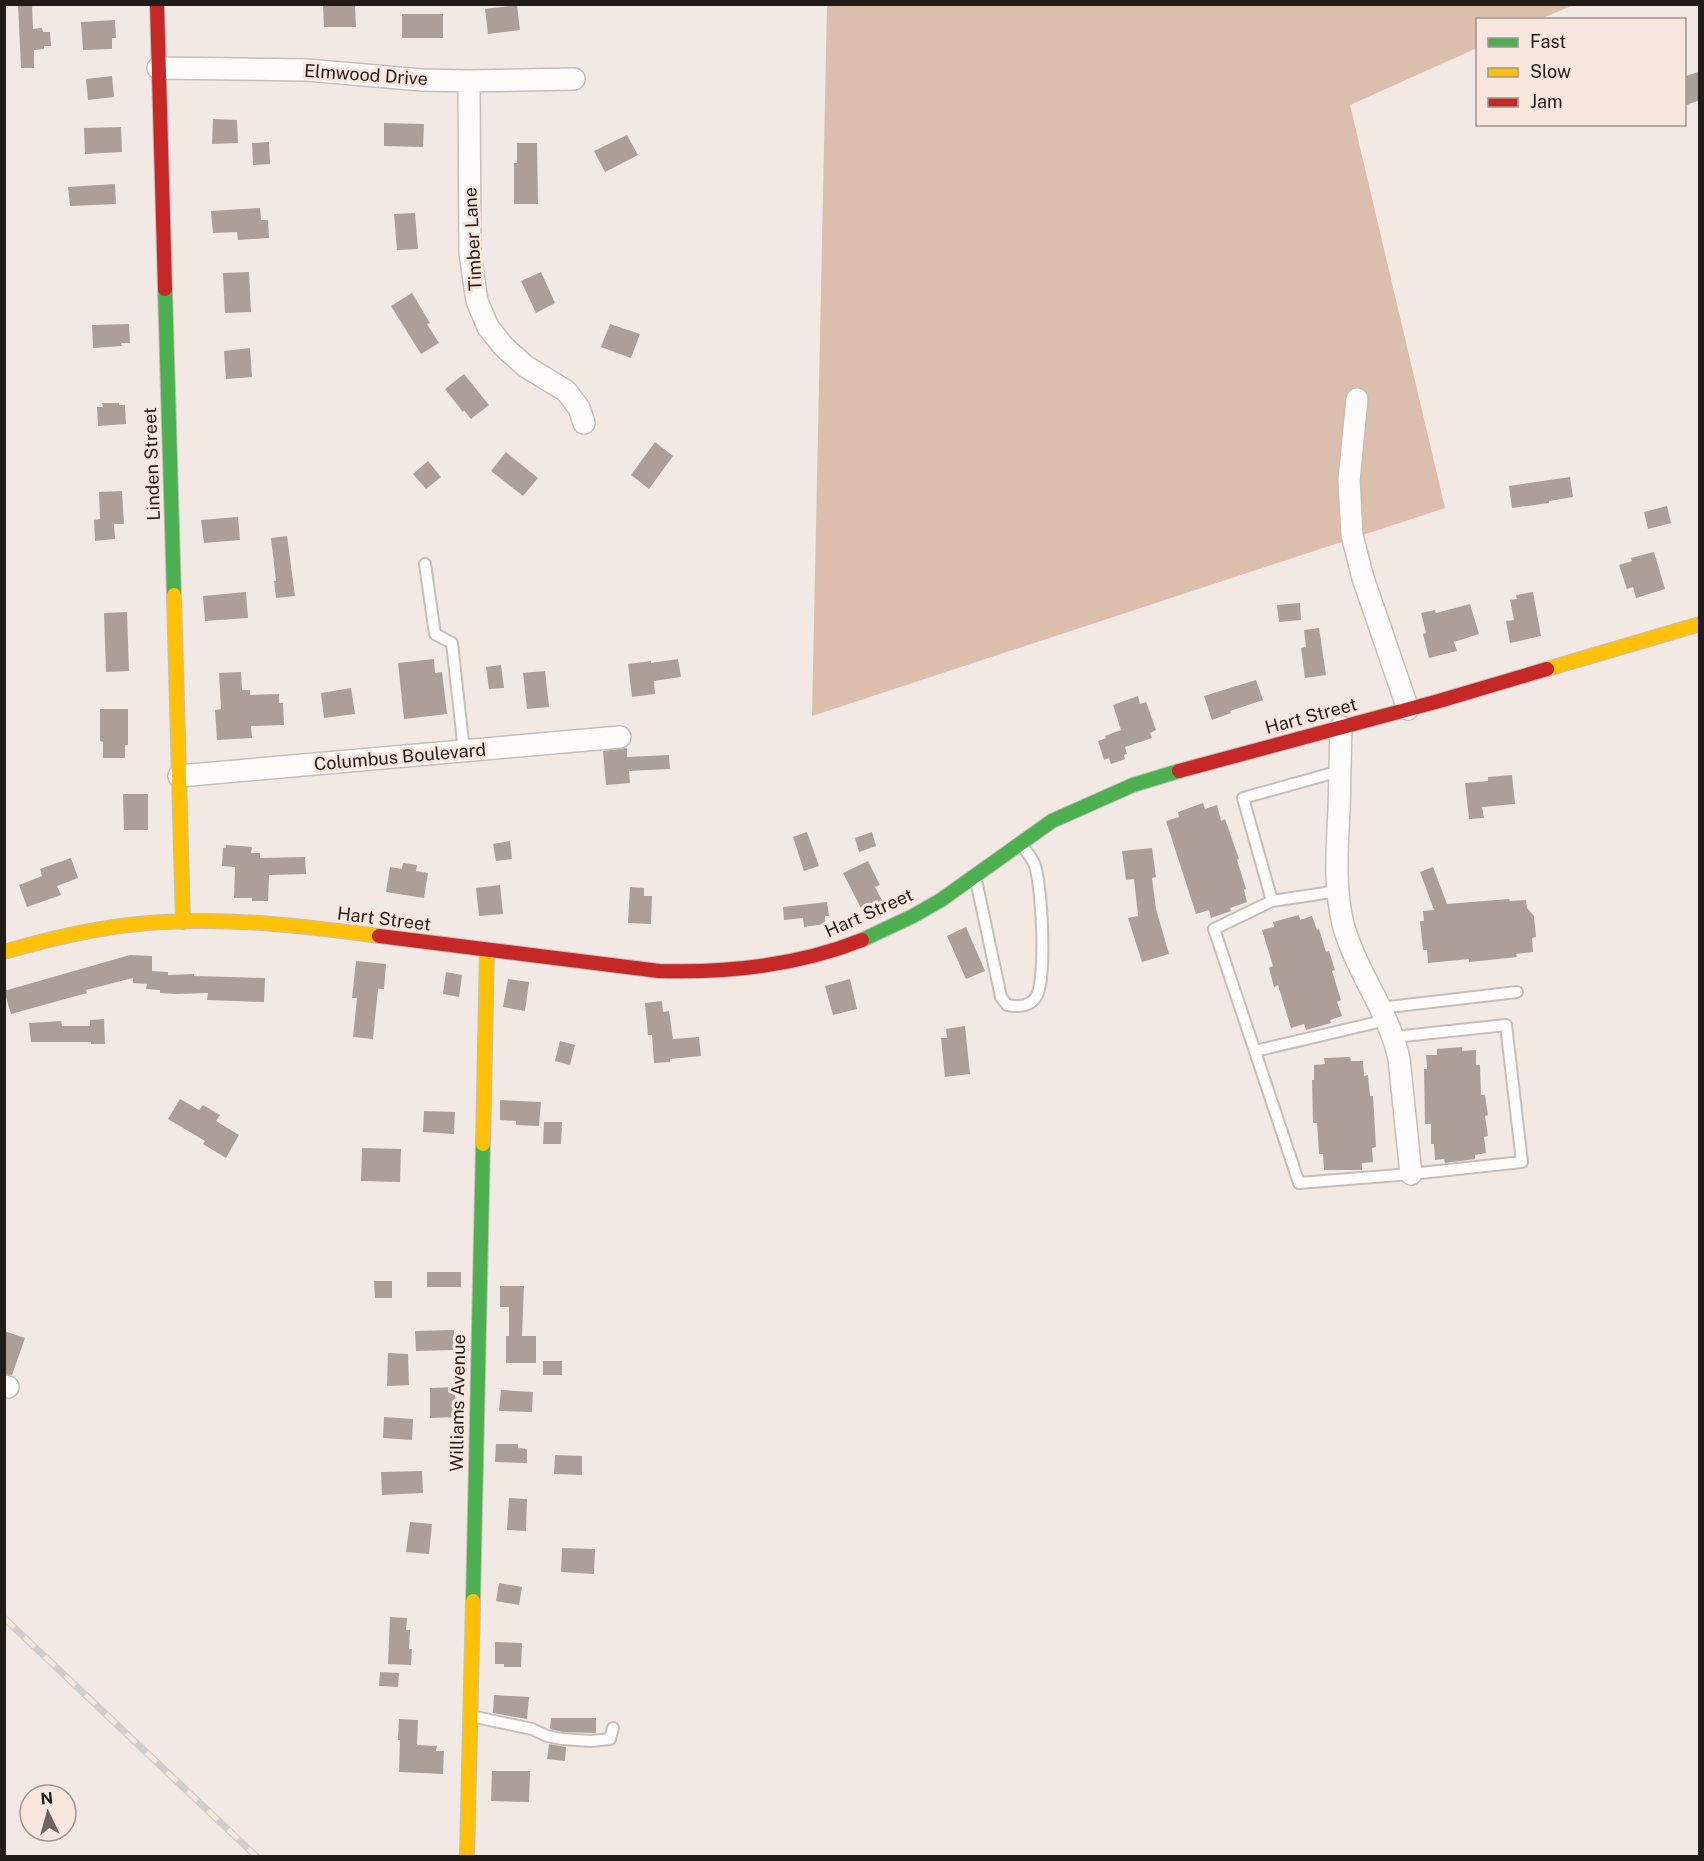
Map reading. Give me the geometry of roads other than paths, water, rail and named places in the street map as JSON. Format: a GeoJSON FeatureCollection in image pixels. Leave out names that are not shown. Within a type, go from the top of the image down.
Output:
{"type":"FeatureCollection","features":[{"type":"Feature","properties":{"kind":"street","name":"Linden Street"},"geometry":{"type":"LineString","coordinates":[[157,4],[183,922]]}},
{"type":"Feature","properties":{"kind":"street","name":"Elmwood Drive"},"geometry":{"type":"LineString","coordinates":[[158,68],[308,70],[393,78],[469,81],[574,79]]}},
{"type":"Feature","properties":{"kind":"street","name":"Timber Lane"},"geometry":{"type":"LineString","coordinates":[[469,81],[470,252],[477,301],[488,327],[503,346],[525,366],[566,392],[579,408],[584,423]]}},
{"type":"Feature","properties":{"kind":"street"},"geometry":{"type":"LineString","coordinates":[[1358,399],[1349,480],[1352,535],[1363,578],[1408,709]]}},
{"type":"Feature","properties":{"kind":"street","name":"Hart Street"},"geometry":{"type":"LineString","coordinates":[[4,952],[89,931],[183,922],[235,923],[299,927],[659,971],[712,972],[762,968],[818,955],[892,927],[939,901],[1053,821],[1117,790],[1161,775],[1534,674],[1700,624]]}},
{"type":"Feature","properties":{"kind":"street"},"geometry":{"type":"LineString","coordinates":[[1341,727],[1336,853],[1343,924],[1364,978],[1387,1022],[1400,1059],[1411,1174]]}},
{"type":"Feature","properties":{"kind":"street","name":"Columbus Boulevard"},"geometry":{"type":"LineString","coordinates":[[179,776],[620,736]]}},
{"type":"Feature","properties":{"kind":"street","name":"Williams Avenue"},"geometry":{"type":"LineString","coordinates":[[467,1857],[487,950]]}},
{"type":"Feature","properties":{"kind":"lane"},"geometry":{"type":"LineString","coordinates":[[425,564],[435,634],[452,643],[464,751]]}},
{"type":"Feature","properties":{"kind":"lane"},"geometry":{"type":"LineString","coordinates":[[1272,901],[1243,798],[1340,771]]}},
{"type":"Feature","properties":{"kind":"lane"},"geometry":{"type":"LineString","coordinates":[[975,876],[1001,997],[1007,1005],[1018,1007],[1028,1004],[1036,997],[1041,981],[1041,921],[1034,864],[1021,844]]}},
{"type":"Feature","properties":{"kind":"lane"},"geometry":{"type":"LineString","coordinates":[[1338,891],[1272,901],[1214,929],[1299,1183],[1522,1162],[1506,1025],[1387,1022]]}},
{"type":"Feature","properties":{"kind":"lane"},"geometry":{"type":"LineString","coordinates":[[1255,1051],[1517,992]]}},
{"type":"Feature","properties":{"kind":"lane"},"geometry":{"type":"LineString","coordinates":[[470,1716],[532,1729],[547,1736],[573,1740],[610,1739],[613,1728]]}},
{"type":"Feature","properties":{"kind":"railway"},"geometry":{"type":"LineString","coordinates":[[4,1618],[256,1856]]}}]}
